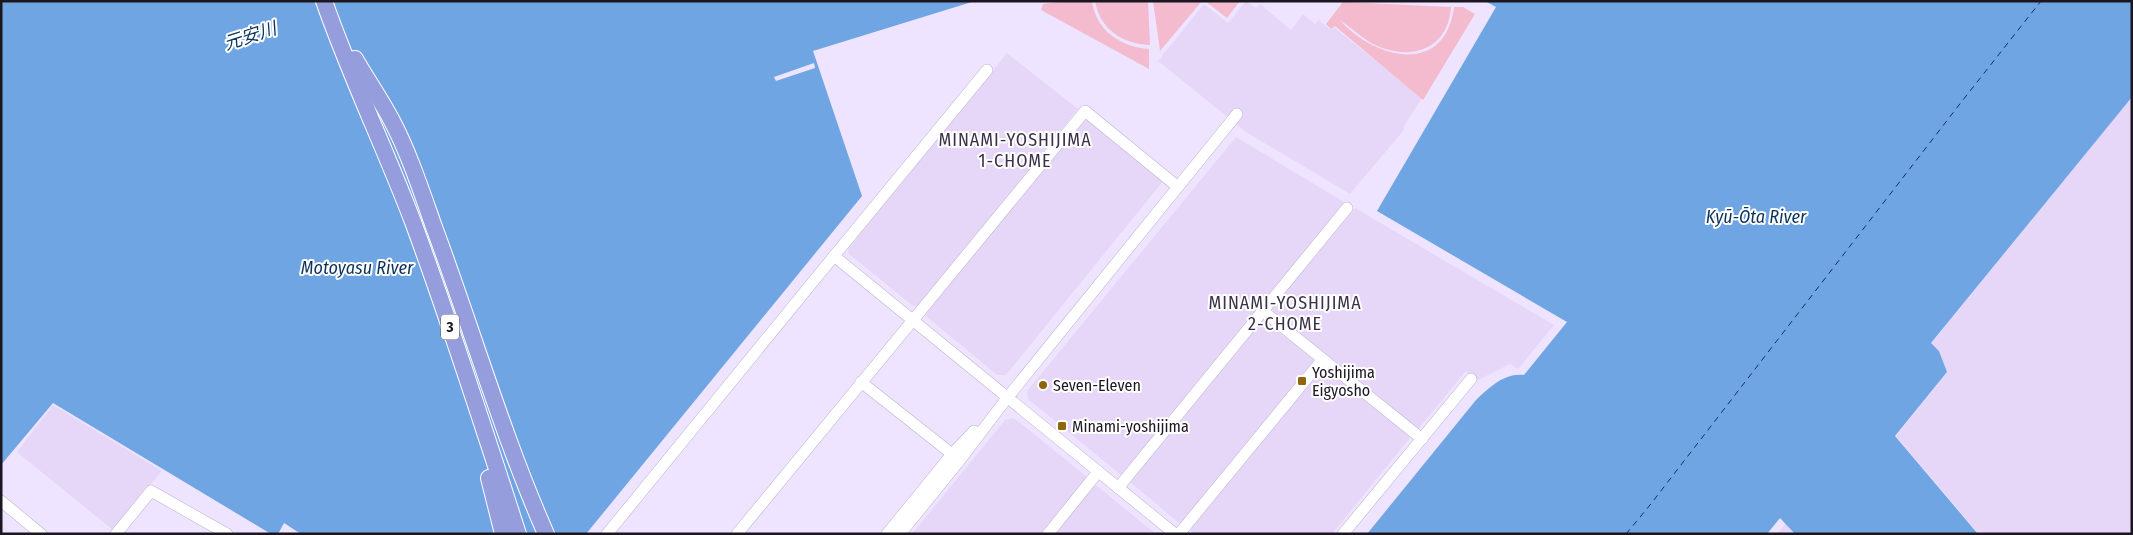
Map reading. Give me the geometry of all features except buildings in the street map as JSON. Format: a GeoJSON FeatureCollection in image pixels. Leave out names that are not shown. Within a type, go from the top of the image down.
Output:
{"type":"FeatureCollection","features":[{"type":"Feature","properties":{"kind":"highway"},"geometry":{"type":"LineString","coordinates":[[319,1],[343,45],[393,122],[461,299],[493,399],[523,483],[546,534]]}},
{"type":"Feature","properties":{"kind":"highway","name":"3"},"geometry":{"type":"LineString","coordinates":[[324,1],[413,222],[451,329],[518,534]]}},
{"type":"Feature","properties":{"kind":"highway","name":"3"},"geometry":{"type":"LineString","coordinates":[[332,1],[343,45]]}},
{"type":"Feature","properties":{"kind":"highway"},"geometry":{"type":"LineString","coordinates":[[343,45],[373,150],[422,273],[465,397],[503,534]]}},
{"type":"Feature","properties":{"kind":"street"},"geometry":{"type":"LineString","coordinates":[[607,534],[987,70]]}},
{"type":"Feature","properties":{"kind":"street"},"geometry":{"type":"LineString","coordinates":[[737,534],[1085,111],[1178,187]]}},
{"type":"Feature","properties":{"kind":"street"},"geometry":{"type":"LineString","coordinates":[[900,534],[1007,398],[1237,114]]}},
{"type":"Feature","properties":{"kind":"street"},"geometry":{"type":"LineString","coordinates":[[1118,488],[1347,208]]}},
{"type":"Feature","properties":{"kind":"street"},"geometry":{"type":"LineString","coordinates":[[834,256],[1175,534]]}},
{"type":"Feature","properties":{"kind":"street"},"geometry":{"type":"LineString","coordinates":[[1263,311],[1422,439]]}},
{"type":"Feature","properties":{"kind":"street"},"geometry":{"type":"LineString","coordinates":[[1179,534],[1322,360]]}},
{"type":"Feature","properties":{"kind":"street"},"geometry":{"type":"LineString","coordinates":[[1343,534],[1471,379]]}},
{"type":"Feature","properties":{"kind":"street"},"geometry":{"type":"LineString","coordinates":[[861,382],[952,454]]}},
{"type":"Feature","properties":{"kind":"street"},"geometry":{"type":"LineString","coordinates":[[887,534],[952,454],[1007,398]]}},
{"type":"Feature","properties":{"kind":"street"},"geometry":{"type":"LineString","coordinates":[[1048,534],[1098,472]]}},
{"type":"Feature","properties":{"kind":"street"},"geometry":{"type":"LineString","coordinates":[[116,534],[151,491],[227,534]]}},
{"type":"Feature","properties":{"kind":"street"},"geometry":{"type":"LineString","coordinates":[[1,501],[40,534]]}},
{"type":"Feature","properties":{"kind":"shaded area"},"geometry":{"type":"Polygon","coordinates":[[[1067,1],[1092,1],[1094,12],[1099,21],[1112,36],[1129,45],[1149,49],[1149,69],[1041,10],[1043,4],[1067,1]]]}},
{"type":"Feature","properties":{"kind":"shaded area"},"geometry":{"type":"Polygon","coordinates":[[[1095,1],[1148,1],[1150,45],[1131,42],[1114,34],[1102,20],[1095,1]]]}},
{"type":"Feature","properties":{"kind":"shaded area"},"geometry":{"type":"Polygon","coordinates":[[[1153,1],[1202,1],[1160,51],[1153,1]]]}},
{"type":"Feature","properties":{"kind":"shaded area"},"geometry":{"type":"Polygon","coordinates":[[[1205,1],[1240,1],[1227,18],[1205,1]]]}},
{"type":"Feature","properties":{"kind":"shaded area"},"geometry":{"type":"Polygon","coordinates":[[[1246,1],[1256,8],[1260,4],[1291,30],[1303,14],[1315,24],[1319,20],[1331,30],[1334,27],[1422,98],[1404,126],[1404,130],[1350,194],[1246,132],[1158,61],[1204,4],[1228,23],[1246,1]]]}},
{"type":"Feature","properties":{"kind":"shaded area"},"geometry":{"type":"Polygon","coordinates":[[[1343,2],[1451,7],[1448,22],[1442,34],[1434,43],[1423,49],[1411,52],[1398,52],[1371,43],[1340,20],[1354,34],[1371,44],[1389,51],[1406,54],[1423,52],[1437,44],[1448,29],[1454,7],[1463,7],[1475,14],[1423,100],[1335,26],[1331,29],[1326,24],[1343,2]]]}},
{"type":"Feature","properties":{"kind":"shaded area"},"geometry":{"type":"Polygon","coordinates":[[[1007,53],[1078,109],[918,306],[913,306],[849,254],[848,249],[1007,53]]]}},
{"type":"Feature","properties":{"kind":"shaded area"},"geometry":{"type":"Polygon","coordinates":[[[2132,97],[2132,534],[1979,534],[1896,436],[1947,373],[1939,350],[1931,344],[2132,97]]]}},
{"type":"Feature","properties":{"kind":"shaded area"},"geometry":{"type":"Polygon","coordinates":[[[1088,119],[1164,180],[1006,375],[997,375],[927,317],[926,312],[1084,120],[1088,119]]]}},
{"type":"Feature","properties":{"kind":"shaded area"},"geometry":{"type":"Polygon","coordinates":[[[1236,137],[1346,203],[1124,475],[1121,475],[1028,399],[1027,391],[1236,137]]]}},
{"type":"Feature","properties":{"kind":"shaded area"},"geometry":{"type":"Polygon","coordinates":[[[1355,208],[1554,325],[1518,369],[1510,364],[1476,381],[1466,371],[1419,428],[1415,429],[1273,313],[1272,308],[1355,208]]]}},
{"type":"Feature","properties":{"kind":"shaded area"},"geometry":{"type":"Polygon","coordinates":[[[1266,319],[1314,357],[1314,363],[1182,523],[1179,523],[1130,482],[1130,480],[1260,320],[1266,319]]]}},
{"type":"Feature","properties":{"kind":"shaded area"},"geometry":{"type":"Polygon","coordinates":[[[1325,367],[1409,435],[1409,439],[1332,534],[1192,534],[1190,528],[1321,368],[1325,367]]]}},
{"type":"Feature","properties":{"kind":"shaded area"},"geometry":{"type":"Polygon","coordinates":[[[53,405],[162,471],[113,530],[17,452],[53,405]]]}},
{"type":"Feature","properties":{"kind":"shaded area"},"geometry":{"type":"Polygon","coordinates":[[[1014,418],[1086,476],[1087,479],[1042,534],[912,534],[1005,420],[1014,418]]]}},
{"type":"Feature","properties":{"kind":"shaded area"},"geometry":{"type":"Polygon","coordinates":[[[1097,486],[1156,534],[1054,534],[1092,487],[1097,486]]]}},
{"type":"Feature","properties":{"kind":"shaded area"},"geometry":{"type":"Polygon","coordinates":[[[1786,523],[1795,534],[1777,534],[1786,523]]]}},
{"type":"Feature","properties":{"kind":"water","name":"Motoyasu River"},"geometry":{"type":"Polygon","coordinates":[[[1,1],[975,1],[813,51],[862,196],[586,534],[301,534],[284,523],[278,534],[271,534],[53,403],[1,465],[1,1]]]}},
{"type":"Feature","properties":{"kind":"water","name":"Kyū-Ōta River"},"geometry":{"type":"Polygon","coordinates":[[[1485,1],[2132,1],[2132,97],[1931,343],[1939,351],[1947,372],[1895,436],[1978,534],[1795,534],[1780,518],[1767,534],[1367,534],[1476,400],[1492,386],[1504,379],[1510,376],[1524,375],[1567,322],[1377,211],[1496,7],[1485,1]]]}},
{"type":"Feature","properties":{"kind":"pier"},"geometry":{"type":"Polygon","coordinates":[[[814,63],[815,68],[776,81],[774,77],[814,63]]]}},
{"type":"Feature","properties":{"kind":"ferry route"},"geometry":{"type":"LineString","coordinates":[[1626,534],[2041,1]]}},
{"type":"Feature","properties":{"kind":"place","name":"Yoshijima Eigyosho"},"geometry":{"type":"Point","coordinates":[1302,381]}},
{"type":"Feature","properties":{"kind":"place","name":"Seven-Eleven"},"geometry":{"type":"Point","coordinates":[1043,385]}},
{"type":"Feature","properties":{"kind":"place","name":"Minami-yoshijima"},"geometry":{"type":"Point","coordinates":[1062,426]}},
{"type":"Feature","properties":{"kind":"district","name":"MINAMI-YOSHIJIMA 1-CHOME"},"geometry":{"type":"Point","coordinates":[1015,150]}},
{"type":"Feature","properties":{"kind":"district","name":"MINAMI-YOSHIJIMA 2-CHOME"},"geometry":{"type":"Point","coordinates":[1285,313]}},
{"type":"Feature","properties":{"kind":"water label","name":"元安川"},"geometry":{"type":"Point","coordinates":[250,36]}}]}
